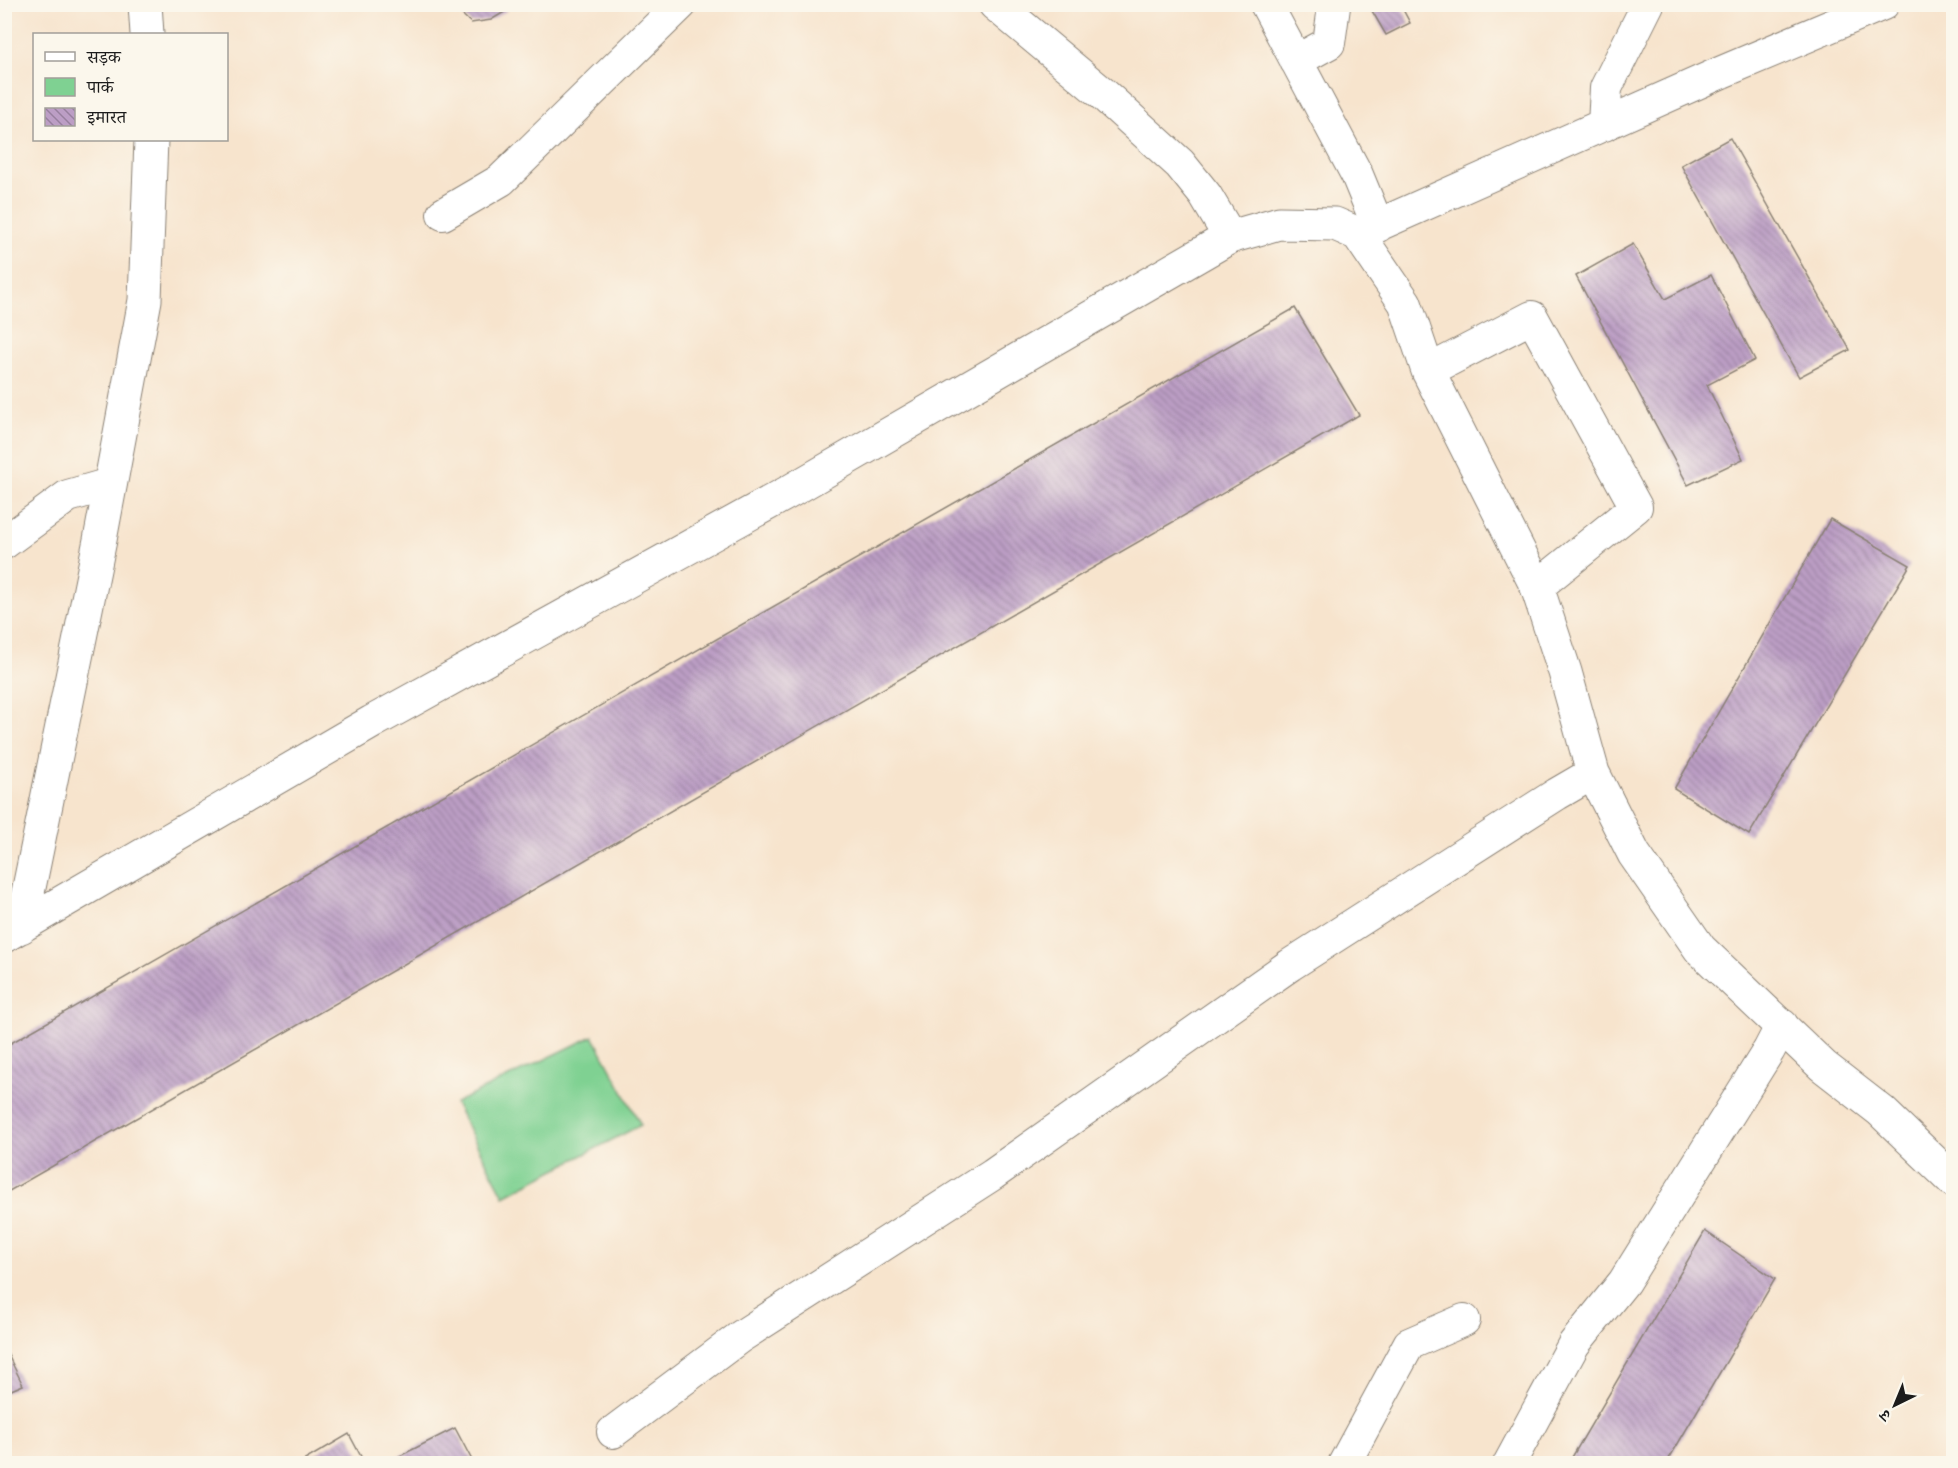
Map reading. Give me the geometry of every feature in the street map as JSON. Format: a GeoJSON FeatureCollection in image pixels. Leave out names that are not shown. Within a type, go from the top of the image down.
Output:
{"type":"FeatureCollection","features":[{"type":"Feature","properties":{"kind":"street"},"geometry":{"type":"LineString","coordinates":[[145,4],[147,33]]}},
{"type":"Feature","properties":{"kind":"street"},"geometry":{"type":"LineString","coordinates":[[443,214],[501,180],[681,4]]}},
{"type":"Feature","properties":{"kind":"street"},"geometry":{"type":"LineString","coordinates":[[995,4],[1103,94],[1180,164],[1205,195],[1230,237]]}},
{"type":"Feature","properties":{"kind":"street"},"geometry":{"type":"LineString","coordinates":[[1266,4],[1357,175],[1368,230],[1405,303],[1428,371],[1537,587],[1565,672],[1593,773],[1634,854],[1700,949],[1823,1066],[1881,1111],[1953,1181]]}},
{"type":"Feature","properties":{"kind":"street"},"geometry":{"type":"LineString","coordinates":[[1296,62],[1329,43],[1333,4]]}},
{"type":"Feature","properties":{"kind":"street"},"geometry":{"type":"LineString","coordinates":[[1604,125],[1606,88],[1648,4]]}},
{"type":"Feature","properties":{"kind":"street"},"geometry":{"type":"LineString","coordinates":[[13,932],[372,722],[787,493],[1230,237],[1279,224],[1335,224],[1368,230],[1722,72],[1883,4]]}},
{"type":"Feature","properties":{"kind":"street"},"geometry":{"type":"LineString","coordinates":[[13,932],[39,842],[145,300],[151,141]]}},
{"type":"Feature","properties":{"kind":"street"},"geometry":{"type":"LineString","coordinates":[[1428,371],[1532,317],[1636,507],[1537,587]]}},
{"type":"Feature","properties":{"kind":"street"},"geometry":{"type":"LineString","coordinates":[[4,543],[68,496],[110,484]]}},
{"type":"Feature","properties":{"kind":"street"},"geometry":{"type":"LineString","coordinates":[[613,1432],[740,1337],[993,1174],[1290,965],[1593,773]]}},
{"type":"Feature","properties":{"kind":"street"},"geometry":{"type":"LineString","coordinates":[[1509,1464],[1574,1344],[1624,1282],[1769,1050],[1782,1025]]}},
{"type":"Feature","properties":{"kind":"street"},"geometry":{"type":"LineString","coordinates":[[1344,1464],[1409,1344],[1464,1320]]}},
{"type":"Feature","properties":{"kind":"green space"},"geometry":{"type":"Polygon","coordinates":[[[593,1036],[641,1125],[504,1196],[455,1103],[593,1036]]]}},
{"type":"Feature","properties":{"kind":"building"},"geometry":{"type":"Polygon","coordinates":[[[451,4],[507,4],[506,11],[491,20],[471,23],[451,4]]]}},
{"type":"Feature","properties":{"kind":"building"},"geometry":{"type":"Polygon","coordinates":[[[1368,4],[1400,4],[1410,23],[1386,35],[1368,4]]]}},
{"type":"Feature","properties":{"kind":"building"},"geometry":{"type":"Polygon","coordinates":[[[1730,138],[1850,350],[1799,377],[1681,165],[1730,138]]]}},
{"type":"Feature","properties":{"kind":"building"},"geometry":{"type":"Polygon","coordinates":[[[1633,244],[1665,299],[1711,275],[1755,360],[1707,385],[1743,459],[1688,485],[1576,276],[1633,244]]]}},
{"type":"Feature","properties":{"kind":"building"},"geometry":{"type":"Polygon","coordinates":[[[1295,308],[1359,415],[4,1194],[4,1047],[1295,308]]]}},
{"type":"Feature","properties":{"kind":"building"},"geometry":{"type":"Polygon","coordinates":[[[1830,519],[1910,565],[1749,835],[1674,789],[1830,519]]]}},
{"type":"Feature","properties":{"kind":"building"},"geometry":{"type":"Polygon","coordinates":[[[1705,1231],[1775,1279],[1666,1464],[1568,1464],[1705,1231]]]}},
{"type":"Feature","properties":{"kind":"building"},"geometry":{"type":"Polygon","coordinates":[[[7,1353],[23,1385],[4,1393],[4,1354],[7,1353]]]}},
{"type":"Feature","properties":{"kind":"building"},"geometry":{"type":"Polygon","coordinates":[[[455,1428],[474,1464],[384,1464],[455,1428]]]}},
{"type":"Feature","properties":{"kind":"building"},"geometry":{"type":"Polygon","coordinates":[[[349,1434],[365,1464],[298,1464],[349,1434]]]}}]}
